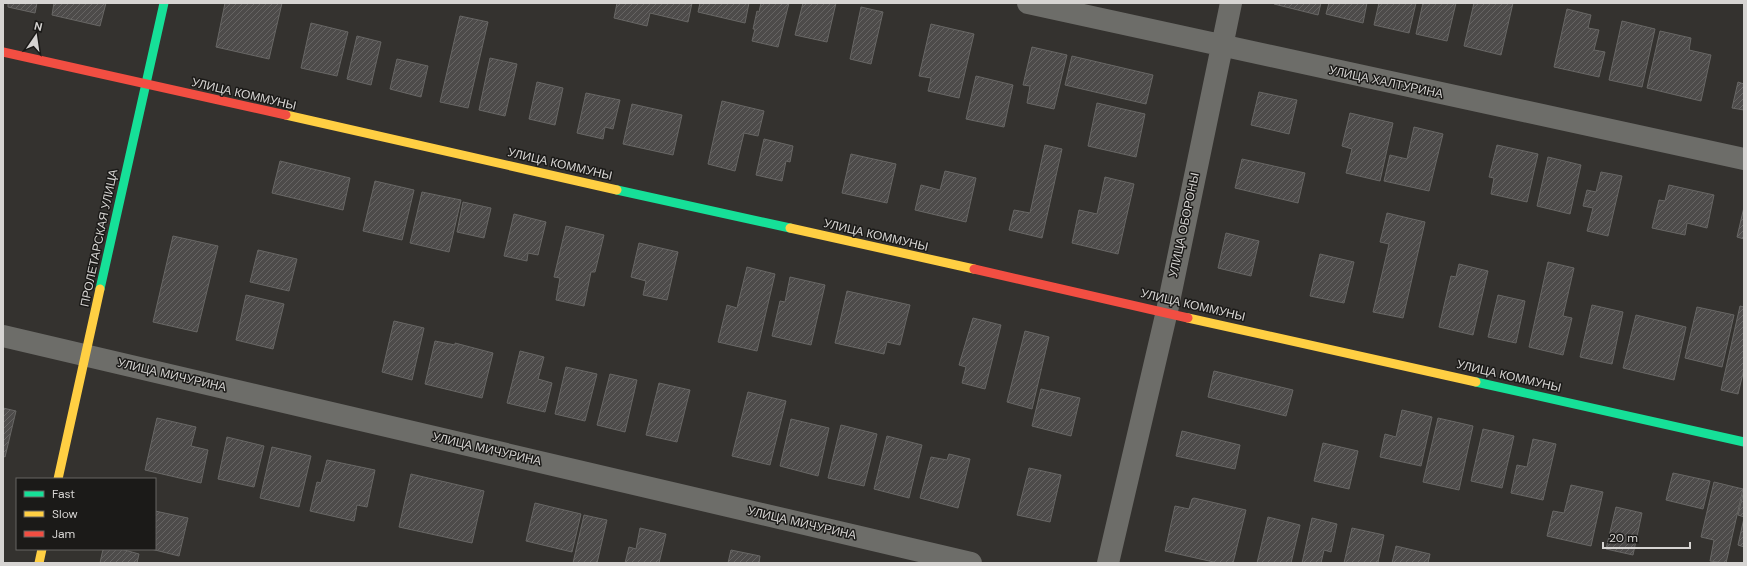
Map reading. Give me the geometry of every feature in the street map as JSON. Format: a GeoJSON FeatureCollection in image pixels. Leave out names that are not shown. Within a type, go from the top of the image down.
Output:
{"type":"FeatureCollection","features":[{"type":"Feature","properties":{"kind":"street","name":"ПРОЛЕТАРСКАЯ УЛИЦА"},"geometry":{"type":"LineString","coordinates":[[58,478],[164,3]]}},
{"type":"Feature","properties":{"kind":"street","name":"УЛИЦА ХАЛТУРИНА"},"geometry":{"type":"LineString","coordinates":[[1028,3],[1744,159]]}},
{"type":"Feature","properties":{"kind":"street","name":"УЛИЦА ОБОРОНЫ"},"geometry":{"type":"LineString","coordinates":[[1108,563],[1167,312],[1231,3]]}},
{"type":"Feature","properties":{"kind":"street","name":"УЛИЦА КОММУНЫ"},"geometry":{"type":"LineString","coordinates":[[3,52],[1744,442]]}},
{"type":"Feature","properties":{"kind":"street","name":"УЛИЦА МИЧУРИНА"},"geometry":{"type":"LineString","coordinates":[[3,336],[971,563]]}},
{"type":"Feature","properties":{"kind":"street"},"geometry":{"type":"LineString","coordinates":[[39,563],[42,550]]}},
{"type":"Feature","properties":{"kind":"building"},"geometry":{"type":"Polygon","coordinates":[[[8,3],[37,3],[35,13],[8,7],[8,3]]]}},
{"type":"Feature","properties":{"kind":"building"},"geometry":{"type":"Polygon","coordinates":[[[54,3],[106,3],[100,26],[52,15],[54,3]]]}},
{"type":"Feature","properties":{"kind":"building"},"geometry":{"type":"Polygon","coordinates":[[[225,3],[282,3],[269,59],[216,47],[225,3]]]}},
{"type":"Feature","properties":{"kind":"building"},"geometry":{"type":"Polygon","coordinates":[[[617,3],[692,3],[688,22],[650,13],[647,26],[614,18],[617,3]]]}},
{"type":"Feature","properties":{"kind":"building"},"geometry":{"type":"Polygon","coordinates":[[[700,3],[749,3],[745,23],[698,12],[700,3]]]}},
{"type":"Feature","properties":{"kind":"building"},"geometry":{"type":"Polygon","coordinates":[[[761,3],[789,3],[778,47],[752,41],[757,11],[759,12],[761,3]]]}},
{"type":"Feature","properties":{"kind":"building"},"geometry":{"type":"Polygon","coordinates":[[[803,3],[836,3],[827,42],[795,35],[803,3]]]}},
{"type":"Feature","properties":{"kind":"building"},"geometry":{"type":"Polygon","coordinates":[[[1321,3],[1318,15],[1274,4],[1321,3]]]}},
{"type":"Feature","properties":{"kind":"building"},"geometry":{"type":"Polygon","coordinates":[[[1329,3],[1367,3],[1363,23],[1326,14],[1329,3]]]}},
{"type":"Feature","properties":{"kind":"building"},"geometry":{"type":"Polygon","coordinates":[[[1379,3],[1416,3],[1409,33],[1374,25],[1379,3]]]}},
{"type":"Feature","properties":{"kind":"building"},"geometry":{"type":"Polygon","coordinates":[[[1423,3],[1456,3],[1447,41],[1416,34],[1423,3]]]}},
{"type":"Feature","properties":{"kind":"building"},"geometry":{"type":"Polygon","coordinates":[[[1474,3],[1513,3],[1501,55],[1464,46],[1474,3]]]}},
{"type":"Feature","properties":{"kind":"building"},"geometry":{"type":"Polygon","coordinates":[[[861,7],[883,12],[871,64],[850,59],[861,7]]]}},
{"type":"Feature","properties":{"kind":"building"},"geometry":{"type":"Polygon","coordinates":[[[1567,9],[1591,15],[1588,28],[1599,30],[1594,50],[1605,52],[1599,77],[1554,67],[1567,9]]]}},
{"type":"Feature","properties":{"kind":"building"},"geometry":{"type":"Polygon","coordinates":[[[460,16],[488,22],[468,108],[440,102],[460,16]]]}},
{"type":"Feature","properties":{"kind":"building"},"geometry":{"type":"Polygon","coordinates":[[[1622,21],[1655,29],[1642,87],[1609,80],[1622,21]]]}},
{"type":"Feature","properties":{"kind":"building"},"geometry":{"type":"Polygon","coordinates":[[[311,23],[348,32],[337,76],[301,68],[311,23]]]}},
{"type":"Feature","properties":{"kind":"building"},"geometry":{"type":"Polygon","coordinates":[[[931,24],[974,34],[959,98],[928,91],[931,78],[919,76],[931,24]]]}},
{"type":"Feature","properties":{"kind":"building"},"geometry":{"type":"Polygon","coordinates":[[[1660,31],[1691,38],[1689,50],[1711,55],[1701,101],[1647,88],[1660,31]]]}},
{"type":"Feature","properties":{"kind":"building"},"geometry":{"type":"Polygon","coordinates":[[[357,36],[381,42],[371,85],[347,79],[357,36]]]}},
{"type":"Feature","properties":{"kind":"building"},"geometry":{"type":"Polygon","coordinates":[[[1032,47],[1067,55],[1054,109],[1027,103],[1030,86],[1023,85],[1032,47]]]}},
{"type":"Feature","properties":{"kind":"building"},"geometry":{"type":"Polygon","coordinates":[[[1072,56],[1153,75],[1146,104],[1065,85],[1072,56]]]}},
{"type":"Feature","properties":{"kind":"building"},"geometry":{"type":"Polygon","coordinates":[[[490,58],[517,64],[505,116],[479,110],[490,58]]]}},
{"type":"Feature","properties":{"kind":"building"},"geometry":{"type":"Polygon","coordinates":[[[397,59],[428,66],[421,97],[390,89],[397,59]]]}},
{"type":"Feature","properties":{"kind":"building"},"geometry":{"type":"Polygon","coordinates":[[[976,76],[1013,85],[1004,127],[966,119],[976,76]]]}},
{"type":"Feature","properties":{"kind":"building"},"geometry":{"type":"Polygon","coordinates":[[[537,82],[563,88],[555,125],[529,119],[537,82]]]}},
{"type":"Feature","properties":{"kind":"building"},"geometry":{"type":"Polygon","coordinates":[[[1738,82],[1744,84],[1744,110],[1732,108],[1738,82]]]}},
{"type":"Feature","properties":{"kind":"building"},"geometry":{"type":"Polygon","coordinates":[[[1259,92],[1297,100],[1289,134],[1251,125],[1259,92]]]}},
{"type":"Feature","properties":{"kind":"building"},"geometry":{"type":"Polygon","coordinates":[[[586,93],[620,100],[613,129],[605,127],[603,139],[577,133],[586,93]]]}},
{"type":"Feature","properties":{"kind":"building"},"geometry":{"type":"Polygon","coordinates":[[[722,101],[764,111],[758,136],[744,133],[735,171],[708,164],[722,101]]]}},
{"type":"Feature","properties":{"kind":"building"},"geometry":{"type":"Polygon","coordinates":[[[1097,103],[1145,114],[1136,157],[1088,146],[1097,103]]]}},
{"type":"Feature","properties":{"kind":"building"},"geometry":{"type":"Polygon","coordinates":[[[632,104],[682,115],[673,155],[623,144],[632,104]]]}},
{"type":"Feature","properties":{"kind":"building"},"geometry":{"type":"Polygon","coordinates":[[[1350,113],[1393,123],[1380,181],[1346,173],[1352,149],[1342,146],[1350,113]]]}},
{"type":"Feature","properties":{"kind":"building"},"geometry":{"type":"Polygon","coordinates":[[[1414,127],[1443,134],[1429,191],[1384,181],[1390,155],[1407,159],[1414,127]]]}},
{"type":"Feature","properties":{"kind":"building"},"geometry":{"type":"Polygon","coordinates":[[[764,139],[793,146],[790,162],[786,161],[782,181],[756,175],[764,139]]]}},
{"type":"Feature","properties":{"kind":"building"},"geometry":{"type":"Polygon","coordinates":[[[1045,145],[1062,149],[1042,238],[1009,230],[1014,210],[1030,213],[1045,145]]]}},
{"type":"Feature","properties":{"kind":"building"},"geometry":{"type":"Polygon","coordinates":[[[1497,145],[1538,154],[1527,202],[1491,194],[1494,178],[1489,177],[1497,145]]]}},
{"type":"Feature","properties":{"kind":"building"},"geometry":{"type":"Polygon","coordinates":[[[851,154],[896,164],[887,203],[842,193],[851,154]]]}},
{"type":"Feature","properties":{"kind":"building"},"geometry":{"type":"Polygon","coordinates":[[[1548,157],[1581,165],[1570,214],[1537,206],[1548,157]]]}},
{"type":"Feature","properties":{"kind":"building"},"geometry":{"type":"Polygon","coordinates":[[[1242,159],[1305,173],[1298,203],[1235,188],[1242,159]]]}},
{"type":"Feature","properties":{"kind":"building"},"geometry":{"type":"Polygon","coordinates":[[[280,161],[350,178],[343,210],[272,193],[280,161]]]}},
{"type":"Feature","properties":{"kind":"building"},"geometry":{"type":"Polygon","coordinates":[[[945,171],[976,178],[966,222],[915,210],[921,185],[940,190],[945,171]]]}},
{"type":"Feature","properties":{"kind":"building"},"geometry":{"type":"Polygon","coordinates":[[[1601,172],[1622,176],[1608,236],[1587,231],[1593,208],[1583,206],[1587,190],[1596,192],[1601,172]]]}},
{"type":"Feature","properties":{"kind":"building"},"geometry":{"type":"Polygon","coordinates":[[[1105,177],[1134,184],[1118,254],[1072,243],[1079,210],[1097,214],[1105,177]]]}},
{"type":"Feature","properties":{"kind":"building"},"geometry":{"type":"Polygon","coordinates":[[[375,181],[414,190],[402,240],[363,231],[375,181]]]}},
{"type":"Feature","properties":{"kind":"building"},"geometry":{"type":"Polygon","coordinates":[[[1669,185],[1714,195],[1707,228],[1687,223],[1685,235],[1652,228],[1659,200],[1665,201],[1669,185]]]}},
{"type":"Feature","properties":{"kind":"building"},"geometry":{"type":"Polygon","coordinates":[[[422,192],[461,200],[449,252],[410,243],[422,192]]]}},
{"type":"Feature","properties":{"kind":"building"},"geometry":{"type":"Polygon","coordinates":[[[463,202],[491,208],[484,238],[457,232],[463,202]]]}},
{"type":"Feature","properties":{"kind":"building"},"geometry":{"type":"Polygon","coordinates":[[[1744,207],[1744,239],[1737,237],[1744,207]]]}},
{"type":"Feature","properties":{"kind":"building"},"geometry":{"type":"Polygon","coordinates":[[[1387,213],[1425,222],[1403,318],[1373,312],[1389,244],[1380,242],[1387,213]]]}},
{"type":"Feature","properties":{"kind":"building"},"geometry":{"type":"Polygon","coordinates":[[[514,214],[546,222],[538,255],[528,253],[527,261],[504,256],[514,214]]]}},
{"type":"Feature","properties":{"kind":"building"},"geometry":{"type":"Polygon","coordinates":[[[566,226],[604,235],[595,272],[591,272],[584,306],[556,300],[560,278],[554,277],[566,226]]]}},
{"type":"Feature","properties":{"kind":"building"},"geometry":{"type":"Polygon","coordinates":[[[1226,233],[1259,241],[1251,276],[1218,268],[1226,233]]]}},
{"type":"Feature","properties":{"kind":"building"},"geometry":{"type":"Polygon","coordinates":[[[173,236],[218,246],[197,332],[153,322],[173,236]]]}},
{"type":"Feature","properties":{"kind":"building"},"geometry":{"type":"Polygon","coordinates":[[[639,243],[678,252],[667,300],[643,295],[646,281],[631,277],[639,243]]]}},
{"type":"Feature","properties":{"kind":"building"},"geometry":{"type":"Polygon","coordinates":[[[258,250],[297,259],[289,291],[250,282],[258,250]]]}},
{"type":"Feature","properties":{"kind":"building"},"geometry":{"type":"Polygon","coordinates":[[[1320,254],[1354,262],[1344,303],[1310,296],[1320,254]]]}},
{"type":"Feature","properties":{"kind":"building"},"geometry":{"type":"Polygon","coordinates":[[[1548,262],[1574,268],[1563,316],[1572,318],[1563,355],[1529,347],[1548,262]]]}},
{"type":"Feature","properties":{"kind":"building"},"geometry":{"type":"Polygon","coordinates":[[[1459,264],[1488,271],[1473,335],[1439,327],[1451,276],[1456,277],[1459,264]]]}},
{"type":"Feature","properties":{"kind":"building"},"geometry":{"type":"Polygon","coordinates":[[[747,267],[775,274],[757,351],[718,342],[727,305],[737,308],[747,267]]]}},
{"type":"Feature","properties":{"kind":"building"},"geometry":{"type":"Polygon","coordinates":[[[790,277],[825,285],[811,345],[772,336],[780,301],[785,302],[790,277]]]}},
{"type":"Feature","properties":{"kind":"building"},"geometry":{"type":"Polygon","coordinates":[[[847,291],[910,305],[900,345],[887,342],[884,354],[835,343],[847,291]]]}},
{"type":"Feature","properties":{"kind":"building"},"geometry":{"type":"Polygon","coordinates":[[[246,295],[284,304],[273,349],[236,340],[246,295]]]}},
{"type":"Feature","properties":{"kind":"building"},"geometry":{"type":"Polygon","coordinates":[[[1498,295],[1525,301],[1516,343],[1488,337],[1498,295]]]}},
{"type":"Feature","properties":{"kind":"building"},"geometry":{"type":"Polygon","coordinates":[[[1592,305],[1623,312],[1612,364],[1580,357],[1592,305]]]}},
{"type":"Feature","properties":{"kind":"building"},"geometry":{"type":"Polygon","coordinates":[[[1740,306],[1744,307],[1744,369],[1738,394],[1721,390],[1740,306]]]}},
{"type":"Feature","properties":{"kind":"building"},"geometry":{"type":"Polygon","coordinates":[[[1697,307],[1734,315],[1722,367],[1685,358],[1697,307]]]}},
{"type":"Feature","properties":{"kind":"building"},"geometry":{"type":"Polygon","coordinates":[[[1636,315],[1686,327],[1674,380],[1623,368],[1636,315]]]}},
{"type":"Feature","properties":{"kind":"building"},"geometry":{"type":"Polygon","coordinates":[[[973,318],[1001,325],[985,389],[962,383],[966,367],[959,365],[973,318]]]}},
{"type":"Feature","properties":{"kind":"building"},"geometry":{"type":"Polygon","coordinates":[[[394,321],[424,328],[412,380],[382,372],[394,321]]]}},
{"type":"Feature","properties":{"kind":"building"},"geometry":{"type":"Polygon","coordinates":[[[1025,331],[1049,337],[1032,409],[1007,402],[1025,331]]]}},
{"type":"Feature","properties":{"kind":"building"},"geometry":{"type":"Polygon","coordinates":[[[435,341],[455,345],[455,343],[493,353],[482,398],[425,384],[435,341]]]}},
{"type":"Feature","properties":{"kind":"building"},"geometry":{"type":"Polygon","coordinates":[[[520,351],[544,357],[538,379],[552,383],[545,412],[507,403],[520,351]]]}},
{"type":"Feature","properties":{"kind":"building"},"geometry":{"type":"Polygon","coordinates":[[[566,367],[597,374],[585,421],[555,414],[566,367]]]}},
{"type":"Feature","properties":{"kind":"building"},"geometry":{"type":"Polygon","coordinates":[[[1214,371],[1293,390],[1286,416],[1208,397],[1214,371]]]}},
{"type":"Feature","properties":{"kind":"building"},"geometry":{"type":"Polygon","coordinates":[[[610,374],[637,380],[625,432],[597,425],[610,374]]]}},
{"type":"Feature","properties":{"kind":"building"},"geometry":{"type":"Polygon","coordinates":[[[659,383],[690,390],[677,442],[646,435],[659,383]]]}},
{"type":"Feature","properties":{"kind":"building"},"geometry":{"type":"Polygon","coordinates":[[[1041,389],[1080,398],[1071,436],[1032,426],[1041,389]]]}},
{"type":"Feature","properties":{"kind":"building"},"geometry":{"type":"Polygon","coordinates":[[[748,392],[786,401],[770,465],[732,456],[748,392]]]}},
{"type":"Feature","properties":{"kind":"building"},"geometry":{"type":"Polygon","coordinates":[[[3,408],[16,411],[5,457],[3,456],[3,408]]]}},
{"type":"Feature","properties":{"kind":"building"},"geometry":{"type":"Polygon","coordinates":[[[1402,410],[1432,417],[1421,466],[1380,457],[1385,434],[1396,437],[1402,410]]]}},
{"type":"Feature","properties":{"kind":"building"},"geometry":{"type":"Polygon","coordinates":[[[157,418],[196,427],[191,446],[208,450],[201,483],[145,470],[157,418]]]}},
{"type":"Feature","properties":{"kind":"building"},"geometry":{"type":"Polygon","coordinates":[[[1438,418],[1473,426],[1459,490],[1423,482],[1438,418]]]}},
{"type":"Feature","properties":{"kind":"building"},"geometry":{"type":"Polygon","coordinates":[[[791,419],[829,428],[818,476],[780,466],[791,419]]]}},
{"type":"Feature","properties":{"kind":"building"},"geometry":{"type":"Polygon","coordinates":[[[841,425],[877,434],[864,486],[828,478],[841,425]]]}},
{"type":"Feature","properties":{"kind":"building"},"geometry":{"type":"Polygon","coordinates":[[[1483,429],[1514,436],[1502,488],[1471,481],[1483,429]]]}},
{"type":"Feature","properties":{"kind":"building"},"geometry":{"type":"Polygon","coordinates":[[[1182,431],[1240,445],[1235,469],[1176,456],[1182,431]]]}},
{"type":"Feature","properties":{"kind":"building"},"geometry":{"type":"Polygon","coordinates":[[[887,436],[922,445],[909,498],[874,489],[887,436]]]}},
{"type":"Feature","properties":{"kind":"building"},"geometry":{"type":"Polygon","coordinates":[[[227,437],[264,446],[254,487],[218,479],[227,437]]]}},
{"type":"Feature","properties":{"kind":"building"},"geometry":{"type":"Polygon","coordinates":[[[1533,439],[1556,444],[1543,500],[1511,493],[1517,465],[1527,467],[1533,439]]]}},
{"type":"Feature","properties":{"kind":"building"},"geometry":{"type":"Polygon","coordinates":[[[1323,443],[1358,451],[1349,489],[1314,481],[1323,443]]]}},
{"type":"Feature","properties":{"kind":"building"},"geometry":{"type":"Polygon","coordinates":[[[272,447],[311,456],[299,507],[260,498],[272,447]]]}},
{"type":"Feature","properties":{"kind":"building"},"geometry":{"type":"Polygon","coordinates":[[[949,454],[970,459],[958,508],[920,498],[931,457],[947,460],[949,454]]]}},
{"type":"Feature","properties":{"kind":"building"},"geometry":{"type":"Polygon","coordinates":[[[327,460],[375,470],[367,507],[357,505],[354,521],[310,511],[317,482],[321,483],[327,460]]]}},
{"type":"Feature","properties":{"kind":"building"},"geometry":{"type":"Polygon","coordinates":[[[1029,468],[1061,475],[1050,522],[1017,515],[1029,468]]]}},
{"type":"Feature","properties":{"kind":"building"},"geometry":{"type":"Polygon","coordinates":[[[1673,473],[1710,481],[1703,509],[1666,500],[1673,473]]]}},
{"type":"Feature","properties":{"kind":"building"},"geometry":{"type":"Polygon","coordinates":[[[411,474],[484,491],[472,543],[399,527],[411,474]]]}},
{"type":"Feature","properties":{"kind":"building"},"geometry":{"type":"Polygon","coordinates":[[[1714,482],[1743,489],[1726,563],[1710,561],[1714,540],[1701,537],[1714,482]]]}},
{"type":"Feature","properties":{"kind":"building"},"geometry":{"type":"Polygon","coordinates":[[[1571,485],[1603,492],[1591,546],[1547,536],[1553,511],[1564,513],[1571,485]]]}},
{"type":"Feature","properties":{"kind":"building"},"geometry":{"type":"Polygon","coordinates":[[[1744,490],[1744,517],[1738,515],[1744,490]]]}},
{"type":"Feature","properties":{"kind":"building"},"geometry":{"type":"Polygon","coordinates":[[[1194,498],[1246,510],[1233,563],[1218,563],[1165,551],[1175,506],[1189,509],[1192,499],[1194,498]]]}},
{"type":"Feature","properties":{"kind":"building"},"geometry":{"type":"Polygon","coordinates":[[[535,503],[581,514],[572,552],[526,541],[535,503]]]}},
{"type":"Feature","properties":{"kind":"building"},"geometry":{"type":"Polygon","coordinates":[[[1616,507],[1642,513],[1633,555],[1606,549],[1616,507]]]}},
{"type":"Feature","properties":{"kind":"building"},"geometry":{"type":"Polygon","coordinates":[[[156,511],[188,518],[179,556],[155,550],[156,511]]]}},
{"type":"Feature","properties":{"kind":"building"},"geometry":{"type":"Polygon","coordinates":[[[584,515],[607,520],[597,563],[573,563],[584,515]]]}},
{"type":"Feature","properties":{"kind":"building"},"geometry":{"type":"Polygon","coordinates":[[[1268,517],[1300,525],[1291,563],[1257,563],[1268,517]]]}},
{"type":"Feature","properties":{"kind":"building"},"geometry":{"type":"Polygon","coordinates":[[[1312,518],[1337,524],[1331,552],[1324,550],[1321,563],[1302,563],[1312,518]]]}},
{"type":"Feature","properties":{"kind":"building"},"geometry":{"type":"Polygon","coordinates":[[[1744,518],[1744,547],[1738,545],[1744,518]]]}},
{"type":"Feature","properties":{"kind":"building"},"geometry":{"type":"Polygon","coordinates":[[[640,528],[666,534],[659,563],[625,563],[629,547],[636,549],[640,528]]]}},
{"type":"Feature","properties":{"kind":"building"},"geometry":{"type":"Polygon","coordinates":[[[1352,528],[1384,535],[1378,562],[1381,563],[1344,563],[1352,528]]]}},
{"type":"Feature","properties":{"kind":"building"},"geometry":{"type":"Polygon","coordinates":[[[1396,546],[1430,554],[1428,563],[1392,563],[1396,546]]]}},
{"type":"Feature","properties":{"kind":"building"},"geometry":{"type":"Polygon","coordinates":[[[103,550],[125,550],[139,554],[137,563],[100,563],[103,550]]]}},
{"type":"Feature","properties":{"kind":"building"},"geometry":{"type":"Polygon","coordinates":[[[731,550],[760,556],[759,563],[728,563],[731,550]]]}},
{"type":"Feature","properties":{"kind":"traffic: fast"},"geometry":{"type":"LineString","coordinates":[[100,289],[164,3]]}},
{"type":"Feature","properties":{"kind":"traffic: fast"},"geometry":{"type":"LineString","coordinates":[[617,190],[790,228]]}},
{"type":"Feature","properties":{"kind":"traffic: fast"},"geometry":{"type":"LineString","coordinates":[[1476,382],[1744,442]]}},
{"type":"Feature","properties":{"kind":"traffic: slow"},"geometry":{"type":"LineString","coordinates":[[286,115],[617,190]]}},
{"type":"Feature","properties":{"kind":"traffic: slow"},"geometry":{"type":"LineString","coordinates":[[790,228],[974,269]]}},
{"type":"Feature","properties":{"kind":"traffic: slow"},"geometry":{"type":"LineString","coordinates":[[58,478],[100,289]]}},
{"type":"Feature","properties":{"kind":"traffic: slow"},"geometry":{"type":"LineString","coordinates":[[1188,318],[1476,382]]}},
{"type":"Feature","properties":{"kind":"traffic: slow"},"geometry":{"type":"LineString","coordinates":[[39,563],[42,550]]}},
{"type":"Feature","properties":{"kind":"traffic: jam"},"geometry":{"type":"LineString","coordinates":[[3,52],[286,115]]}},
{"type":"Feature","properties":{"kind":"traffic: jam"},"geometry":{"type":"LineString","coordinates":[[974,269],[1188,318]]}}]}
